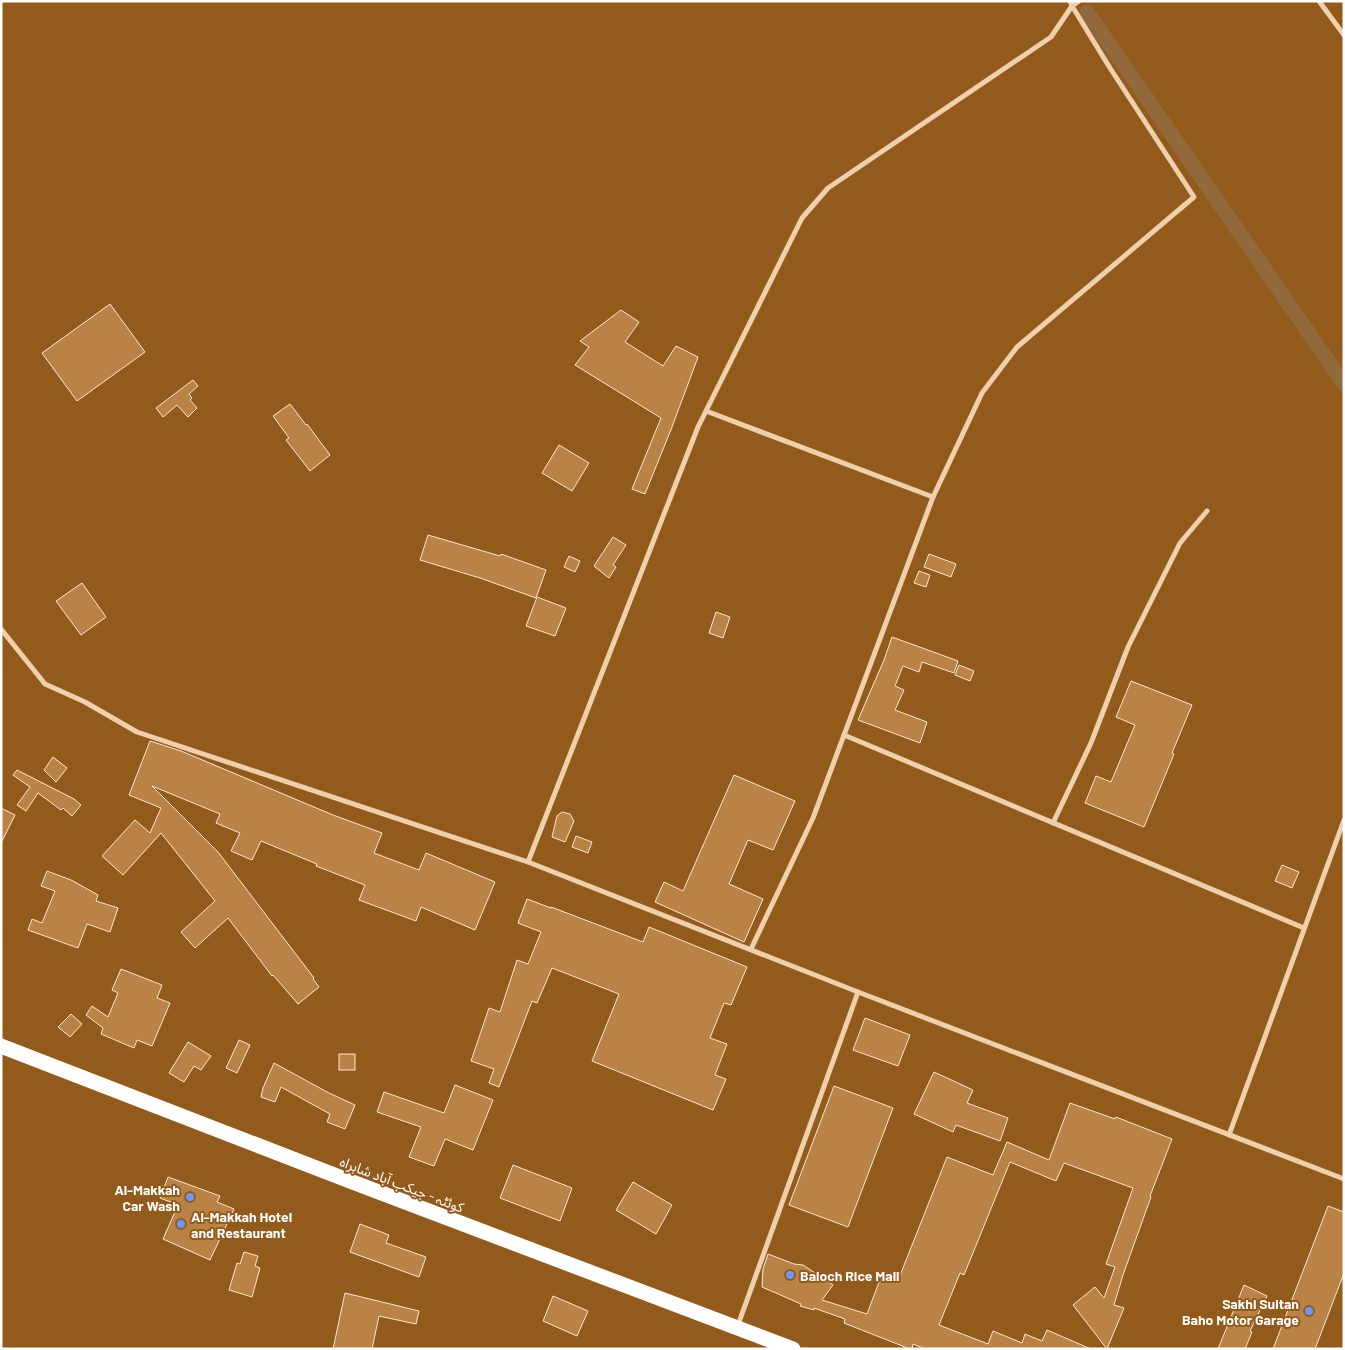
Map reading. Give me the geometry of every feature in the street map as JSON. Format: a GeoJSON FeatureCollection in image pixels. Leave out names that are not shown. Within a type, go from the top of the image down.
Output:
{"type":"FeatureCollection","features":[{"type":"Feature","properties":{"kind":"highway","name":"کوئٹہ - جیکب آباد شاہراہ"},"geometry":{"type":"LineString","coordinates":[[1,1046],[364,1187],[793,1349]]}},
{"type":"Feature","properties":{"kind":"street"},"geometry":{"type":"LineString","coordinates":[[528,862],[698,427],[802,218],[828,188],[1051,37],[1071,4],[1079,1]]}},
{"type":"Feature","properties":{"kind":"street"},"geometry":{"type":"LineString","coordinates":[[1318,1],[1344,35]]}},
{"type":"Feature","properties":{"kind":"street"},"geometry":{"type":"LineString","coordinates":[[751,949],[813,818],[933,497],[982,393],[1017,347],[1194,197],[1110,68],[1071,4]]}},
{"type":"Feature","properties":{"kind":"street"},"geometry":{"type":"LineString","coordinates":[[706,411],[933,497]]}},
{"type":"Feature","properties":{"kind":"street"},"geometry":{"type":"LineString","coordinates":[[1053,823],[1091,743],[1128,647],[1180,543],[1207,511]]}},
{"type":"Feature","properties":{"kind":"street"},"geometry":{"type":"LineString","coordinates":[[1,629],[46,684],[84,702],[137,732],[528,862],[858,992],[1344,1179]]}},
{"type":"Feature","properties":{"kind":"street"},"geometry":{"type":"LineString","coordinates":[[844,736],[1304,928]]}},
{"type":"Feature","properties":{"kind":"street"},"geometry":{"type":"LineString","coordinates":[[1229,1135],[1344,820]]}},
{"type":"Feature","properties":{"kind":"street"},"geometry":{"type":"LineString","coordinates":[[737,1328],[858,992]]}},
{"type":"Feature","properties":{"kind":"building"},"geometry":{"type":"Polygon","coordinates":[[[110,304],[145,352],[77,401],[42,353],[110,304]]]}},
{"type":"Feature","properties":{"kind":"building"},"geometry":{"type":"Polygon","coordinates":[[[621,310],[639,322],[625,342],[663,366],[676,346],[698,357],[645,494],[632,489],[661,418],[575,365],[589,347],[580,341],[621,310]]]}},
{"type":"Feature","properties":{"kind":"building"},"geometry":{"type":"Polygon","coordinates":[[[193,380],[198,386],[189,394],[192,398],[190,400],[197,408],[188,417],[177,405],[163,417],[156,408],[193,380]]]}},
{"type":"Feature","properties":{"kind":"building"},"geometry":{"type":"Polygon","coordinates":[[[290,404],[330,455],[310,471],[286,440],[289,438],[273,416],[290,404]]]}},
{"type":"Feature","properties":{"kind":"building"},"geometry":{"type":"Polygon","coordinates":[[[559,445],[589,463],[572,491],[542,473],[559,445]]]}},
{"type":"Feature","properties":{"kind":"building"},"geometry":{"type":"Polygon","coordinates":[[[428,535],[500,556],[501,554],[546,570],[536,598],[480,578],[420,560],[428,535]]]}},
{"type":"Feature","properties":{"kind":"building"},"geometry":{"type":"Polygon","coordinates":[[[613,537],[626,545],[613,565],[616,567],[609,578],[594,566],[613,537]]]}},
{"type":"Feature","properties":{"kind":"building"},"geometry":{"type":"Polygon","coordinates":[[[929,554],[956,564],[951,577],[924,567],[929,554]]]}},
{"type":"Feature","properties":{"kind":"building"},"geometry":{"type":"Polygon","coordinates":[[[569,556],[580,561],[575,572],[564,567],[569,556]]]}},
{"type":"Feature","properties":{"kind":"building"},"geometry":{"type":"Polygon","coordinates":[[[919,571],[930,575],[926,587],[914,583],[919,571]]]}},
{"type":"Feature","properties":{"kind":"building"},"geometry":{"type":"Polygon","coordinates":[[[82,583],[106,617],[81,635],[56,601],[82,583]]]}},
{"type":"Feature","properties":{"kind":"building"},"geometry":{"type":"Polygon","coordinates":[[[537,597],[566,608],[555,636],[526,626],[537,597]]]}},
{"type":"Feature","properties":{"kind":"building"},"geometry":{"type":"Polygon","coordinates":[[[716,612],[730,617],[723,638],[709,633],[716,612]]]}},
{"type":"Feature","properties":{"kind":"building"},"geometry":{"type":"Polygon","coordinates":[[[892,637],[958,661],[954,673],[922,662],[919,672],[903,666],[895,686],[904,690],[895,710],[927,722],[920,743],[858,720],[892,637]]]}},
{"type":"Feature","properties":{"kind":"building"},"geometry":{"type":"Polygon","coordinates":[[[959,665],[974,671],[970,681],[955,675],[959,665]]]}},
{"type":"Feature","properties":{"kind":"building"},"geometry":{"type":"Polygon","coordinates":[[[1131,681],[1192,705],[1144,827],[1085,803],[1096,776],[1111,782],[1135,725],[1116,717],[1131,681]]]}},
{"type":"Feature","properties":{"kind":"building"},"geometry":{"type":"Polygon","coordinates":[[[150,741],[181,751],[333,815],[382,833],[374,853],[419,870],[426,853],[495,882],[475,930],[421,907],[416,921],[359,900],[365,885],[316,866],[317,864],[261,841],[252,860],[231,851],[240,833],[216,823],[220,814],[152,786],[218,852],[319,987],[298,1004],[272,976],[228,918],[195,948],[181,932],[215,901],[161,833],[123,875],[102,856],[135,820],[150,833],[161,808],[129,795],[150,741]]]}},
{"type":"Feature","properties":{"kind":"building"},"geometry":{"type":"Polygon","coordinates":[[[53,757],[67,768],[56,782],[44,770],[53,757]]]}},
{"type":"Feature","properties":{"kind":"building"},"geometry":{"type":"Polygon","coordinates":[[[17,770],[74,799],[81,805],[72,816],[63,808],[61,810],[38,793],[26,811],[17,805],[30,787],[13,775],[17,770]]]}},
{"type":"Feature","properties":{"kind":"building"},"geometry":{"type":"Polygon","coordinates":[[[734,775],[795,801],[773,850],[748,840],[729,884],[763,899],[744,942],[655,902],[664,882],[683,891],[734,775]]]}},
{"type":"Feature","properties":{"kind":"building"},"geometry":{"type":"Polygon","coordinates":[[[1,808],[15,815],[1,843],[1,808]]]}},
{"type":"Feature","properties":{"kind":"building"},"geometry":{"type":"Polygon","coordinates":[[[562,812],[570,814],[574,821],[565,842],[552,837],[557,816],[562,812]]]}},
{"type":"Feature","properties":{"kind":"building"},"geometry":{"type":"Polygon","coordinates":[[[576,836],[592,842],[588,853],[572,847],[576,836]]]}},
{"type":"Feature","properties":{"kind":"building"},"geometry":{"type":"Polygon","coordinates":[[[1282,865],[1299,872],[1292,888],[1275,881],[1282,865]]]}},
{"type":"Feature","properties":{"kind":"building"},"geometry":{"type":"Polygon","coordinates":[[[47,871],[71,880],[98,895],[96,901],[118,908],[110,932],[87,924],[78,948],[28,930],[32,919],[42,923],[55,891],[41,886],[47,871]]]}},
{"type":"Feature","properties":{"kind":"building"},"geometry":{"type":"Polygon","coordinates":[[[527,899],[643,942],[649,927],[747,967],[731,1005],[724,1003],[710,1038],[727,1044],[715,1075],[726,1079],[713,1110],[592,1061],[619,994],[552,968],[537,1003],[532,1001],[499,1087],[489,1083],[494,1069],[471,1061],[489,1008],[500,1012],[517,960],[528,964],[541,932],[518,923],[527,899]]]}},
{"type":"Feature","properties":{"kind":"building"},"geometry":{"type":"Polygon","coordinates":[[[121,969],[162,985],[157,998],[170,1003],[152,1046],[137,1040],[134,1048],[101,1034],[103,1028],[86,1015],[92,1006],[108,1017],[118,993],[112,990],[121,969]]]}},
{"type":"Feature","properties":{"kind":"building"},"geometry":{"type":"Polygon","coordinates":[[[71,1014],[82,1024],[70,1037],[58,1027],[71,1014]]]}},
{"type":"Feature","properties":{"kind":"building"},"geometry":{"type":"Polygon","coordinates":[[[865,1018],[910,1035],[898,1066],[853,1050],[865,1018]]]}},
{"type":"Feature","properties":{"kind":"building"},"geometry":{"type":"Polygon","coordinates":[[[239,1040],[250,1045],[237,1073],[226,1068],[239,1040]]]}},
{"type":"Feature","properties":{"kind":"building"},"geometry":{"type":"Polygon","coordinates":[[[188,1042],[211,1056],[201,1070],[194,1066],[184,1082],[169,1073],[188,1042]]]}},
{"type":"Feature","properties":{"kind":"building"},"geometry":{"type":"Polygon","coordinates":[[[339,1054],[355,1054],[355,1070],[339,1070],[339,1054]]]}},
{"type":"Feature","properties":{"kind":"building"},"geometry":{"type":"Polygon","coordinates":[[[274,1063],[355,1105],[345,1129],[327,1122],[330,1114],[281,1087],[275,1102],[261,1097],[274,1063]]]}},
{"type":"Feature","properties":{"kind":"building"},"geometry":{"type":"Polygon","coordinates":[[[934,1072],[973,1090],[967,1103],[1008,1118],[1000,1141],[956,1125],[953,1132],[914,1114],[934,1072]]]}},
{"type":"Feature","properties":{"kind":"building"},"geometry":{"type":"Polygon","coordinates":[[[455,1085],[493,1100],[473,1150],[445,1139],[434,1166],[409,1157],[421,1127],[377,1112],[384,1092],[444,1113],[455,1085]]]}},
{"type":"Feature","properties":{"kind":"building"},"geometry":{"type":"Polygon","coordinates":[[[834,1086],[893,1108],[848,1227],[789,1205],[834,1086]]]}},
{"type":"Feature","properties":{"kind":"building"},"geometry":{"type":"Polygon","coordinates":[[[1070,1103],[1115,1119],[1116,1117],[1172,1139],[1123,1275],[1114,1305],[1124,1308],[1107,1349],[1073,1305],[1095,1287],[1104,1298],[1115,1267],[1106,1264],[1133,1188],[1064,1163],[1056,1181],[1010,1162],[964,1275],[960,1273],[939,1325],[988,1344],[993,1331],[1022,1343],[1025,1334],[1042,1341],[1047,1330],[1091,1349],[925,1349],[913,1344],[912,1349],[910,1349],[844,1323],[845,1319],[814,1308],[814,1310],[800,1306],[801,1304],[762,1287],[763,1269],[768,1254],[794,1264],[803,1265],[833,1285],[822,1300],[867,1314],[881,1277],[897,1283],[947,1157],[993,1175],[1007,1142],[1049,1160],[1070,1103]]]}},
{"type":"Feature","properties":{"kind":"building"},"geometry":{"type":"Polygon","coordinates":[[[513,1165],[572,1188],[560,1221],[500,1198],[513,1165]]]}},
{"type":"Feature","properties":{"kind":"building"},"geometry":{"type":"Polygon","coordinates":[[[168,1177],[220,1196],[217,1202],[234,1209],[210,1260],[163,1239],[178,1205],[160,1198],[168,1177]]]}},
{"type":"Feature","properties":{"kind":"building"},"geometry":{"type":"Polygon","coordinates":[[[633,1182],[672,1205],[656,1234],[616,1210],[633,1182]]]}},
{"type":"Feature","properties":{"kind":"building","name":"Sakhi Sultan Baho Motor Garage"},"geometry":{"type":"Polygon","coordinates":[[[1328,1206],[1344,1212],[1344,1273],[1315,1349],[1273,1349],[1328,1206]]]}},
{"type":"Feature","properties":{"kind":"building"},"geometry":{"type":"Polygon","coordinates":[[[360,1224],[389,1235],[386,1243],[426,1257],[419,1277],[350,1252],[360,1224]]]}},
{"type":"Feature","properties":{"kind":"building"},"geometry":{"type":"Polygon","coordinates":[[[244,1252],[258,1256],[255,1266],[260,1268],[252,1297],[229,1290],[237,1263],[240,1264],[244,1252]]]}},
{"type":"Feature","properties":{"kind":"building"},"geometry":{"type":"Polygon","coordinates":[[[1244,1285],[1267,1296],[1250,1331],[1252,1332],[1245,1349],[1218,1349],[1244,1285]]]}},
{"type":"Feature","properties":{"kind":"building"},"geometry":{"type":"Polygon","coordinates":[[[345,1293],[419,1311],[416,1324],[379,1316],[372,1349],[333,1349],[345,1293]]]}},
{"type":"Feature","properties":{"kind":"building"},"geometry":{"type":"Polygon","coordinates":[[[553,1296],[588,1311],[577,1336],[543,1321],[553,1296]]]}},
{"type":"Feature","properties":{"kind":"waterway"},"geometry":{"type":"LineString","coordinates":[[1087,12],[1344,384]]}},
{"type":"Feature","properties":{"kind":"place","name":"Al-Makkah Car Wash"},"geometry":{"type":"Point","coordinates":[190,1197]}},
{"type":"Feature","properties":{"kind":"place","name":"Al-Makkah Hotel and Restaurant"},"geometry":{"type":"Point","coordinates":[181,1224]}},
{"type":"Feature","properties":{"kind":"place","name":"Baloch Rice Mall"},"geometry":{"type":"Point","coordinates":[790,1275]}},
{"type":"Feature","properties":{"kind":"place","name":"Sakhi Sultan Baho Motor Garage"},"geometry":{"type":"Point","coordinates":[1309,1311]}}]}
